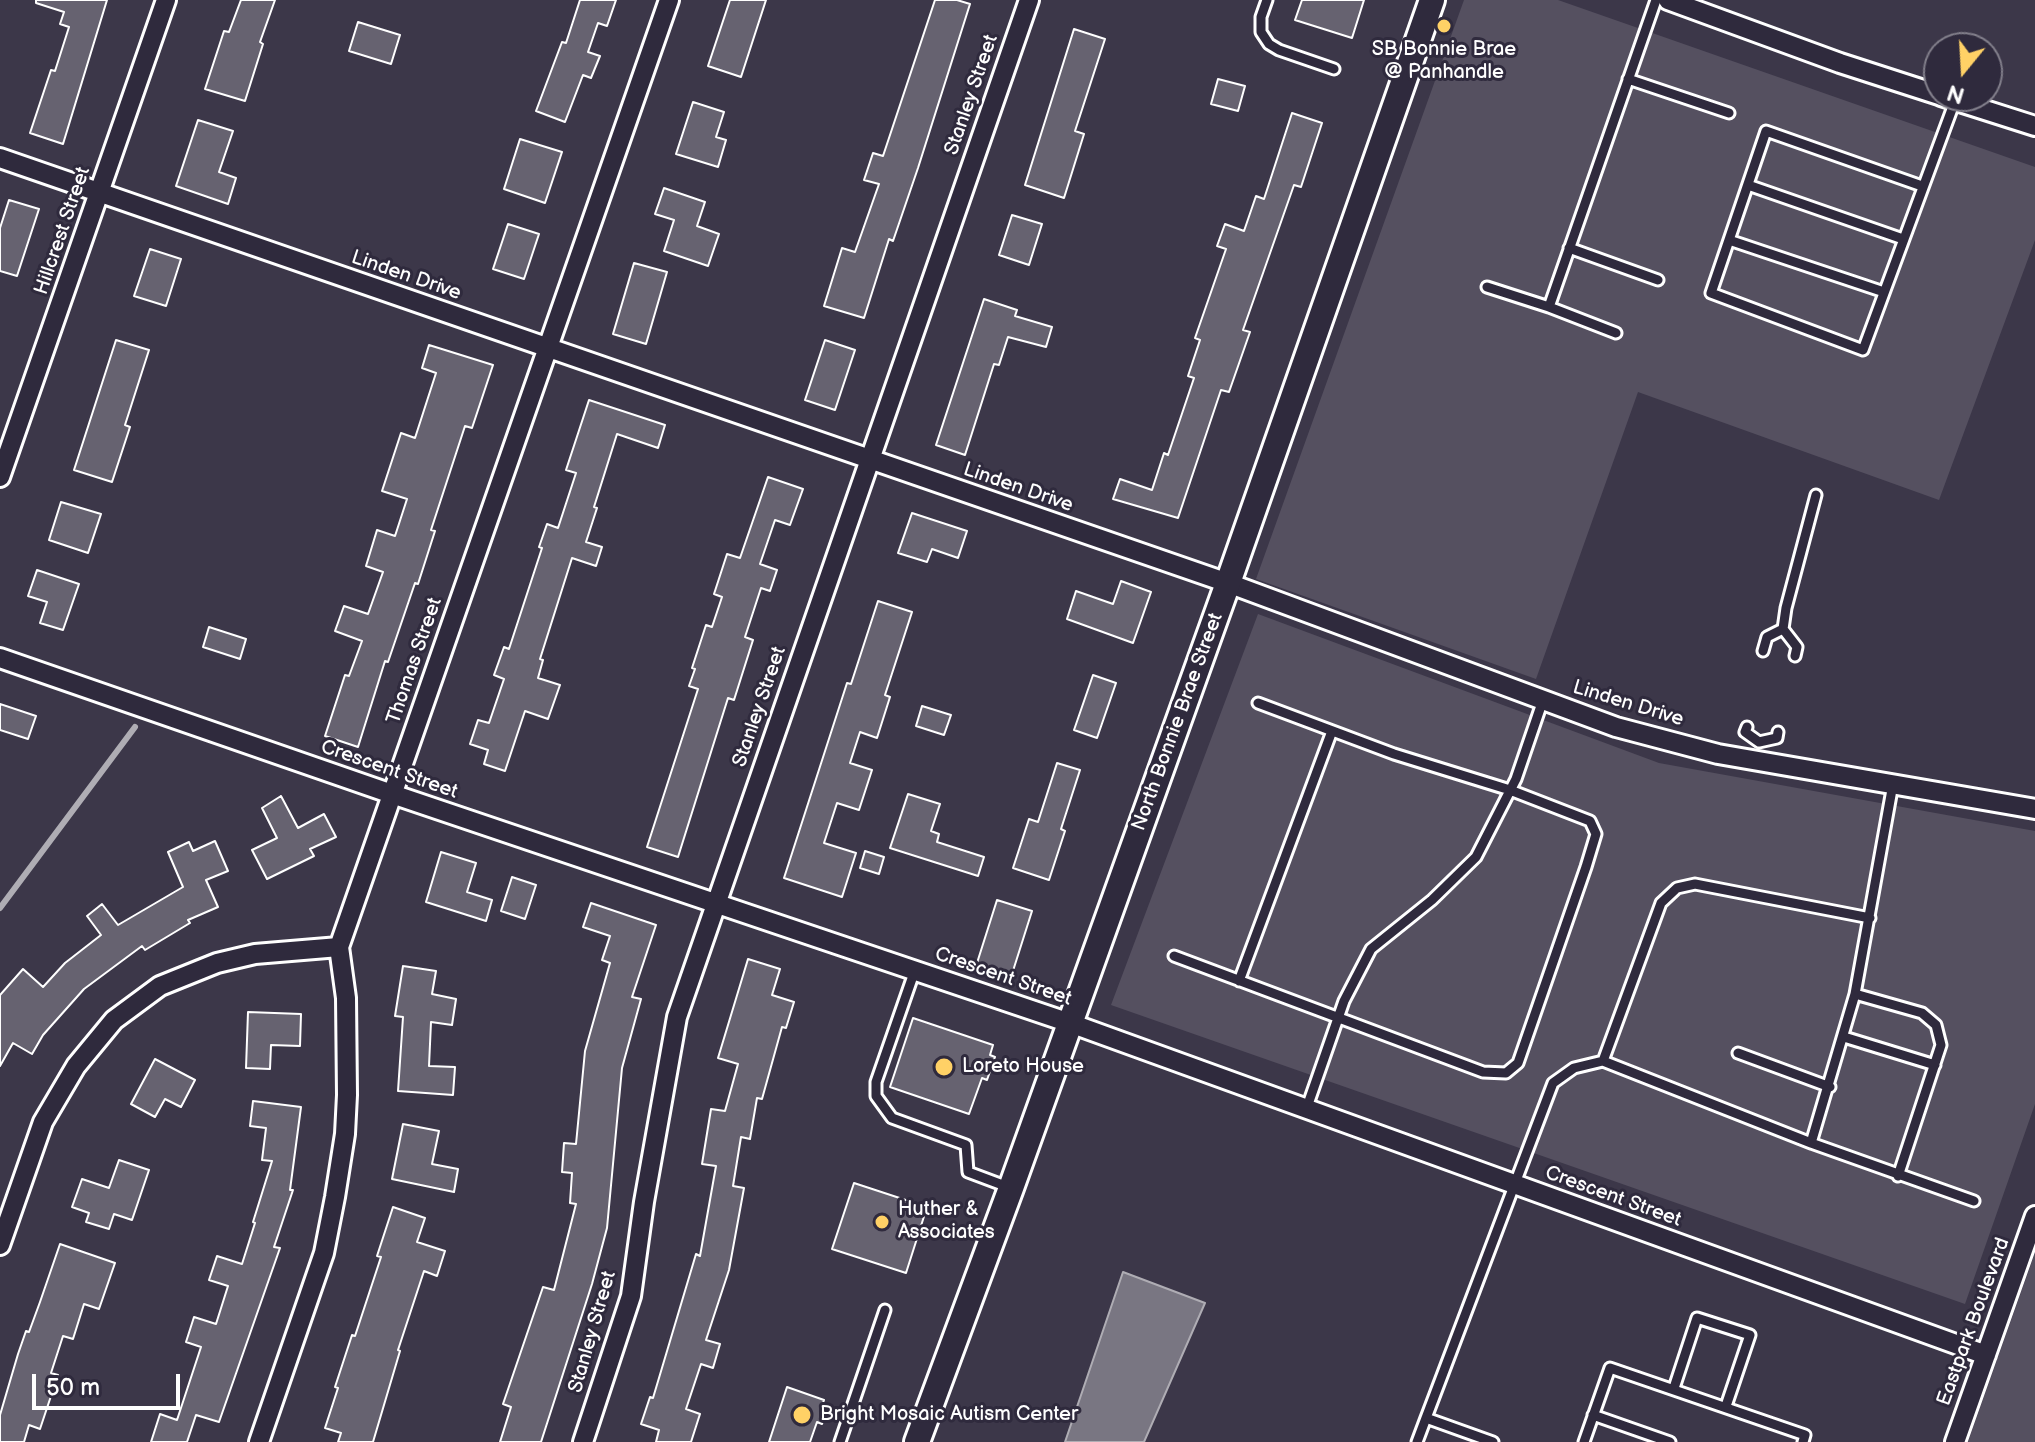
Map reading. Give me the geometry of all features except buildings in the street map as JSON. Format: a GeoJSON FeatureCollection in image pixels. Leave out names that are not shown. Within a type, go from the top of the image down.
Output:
{"type":"FeatureCollection","features":[{"type":"Feature","properties":{"kind":"main road","name":"North Bonnie Brae Street"},"geometry":{"type":"LineString","coordinates":[[917,1442],[1228,583],[1432,0]]}},
{"type":"Feature","properties":{"kind":"street","name":"Hillcrest Street"},"geometry":{"type":"LineString","coordinates":[[0,477],[166,0]]}},
{"type":"Feature","properties":{"kind":"street","name":"Thomas Street"},"geometry":{"type":"LineString","coordinates":[[259,1442],[324,1253],[335,1197],[345,1134],[347,1095],[346,998],[339,947],[669,0]]}},
{"type":"Feature","properties":{"kind":"street","name":"Stanley Street"},"geometry":{"type":"LineString","coordinates":[[583,1442],[631,1296],[644,1202],[677,1017],[1029,0]]}},
{"type":"Feature","properties":{"kind":"street"},"geometry":{"type":"LineString","coordinates":[[1668,0],[1923,90]]}},
{"type":"Feature","properties":{"kind":"street"},"geometry":{"type":"LineString","coordinates":[[1992,112],[2035,126]]}},
{"type":"Feature","properties":{"kind":"street","name":"Linden Drive"},"geometry":{"type":"LineString","coordinates":[[0,158],[1228,583],[1616,727],[1718,754],[2035,809]]}},
{"type":"Feature","properties":{"kind":"street","name":"Crescent Street"},"geometry":{"type":"LineString","coordinates":[[0,658],[1070,1023],[1986,1355]]}},
{"type":"Feature","properties":{"kind":"street"},"geometry":{"type":"LineString","coordinates":[[0,1245],[43,1122],[76,1066],[114,1020],[160,986],[217,963],[255,954],[339,947]]}},
{"type":"Feature","properties":{"kind":"street","name":"Eastpark Boulevard"},"geometry":{"type":"LineString","coordinates":[[1955,1442],[2035,1216]]}},
{"type":"Feature","properties":{"kind":"lane"},"geometry":{"type":"LineString","coordinates":[[1267,0],[1261,17],[1261,32],[1269,44],[1334,69]]}},
{"type":"Feature","properties":{"kind":"lane"},"geometry":{"type":"LineString","coordinates":[[1549,307],[1656,0]]}},
{"type":"Feature","properties":{"kind":"lane"},"geometry":{"type":"LineString","coordinates":[[1628,79],[1729,113]]}},
{"type":"Feature","properties":{"kind":"lane"},"geometry":{"type":"LineString","coordinates":[[1922,186],[1766,131],[1711,293],[1863,350],[1922,186],[1941,112]]}},
{"type":"Feature","properties":{"kind":"lane"},"geometry":{"type":"LineString","coordinates":[[1748,185],[1903,239]]}},
{"type":"Feature","properties":{"kind":"lane"},"geometry":{"type":"LineString","coordinates":[[1729,240],[1884,292]]}},
{"type":"Feature","properties":{"kind":"lane"},"geometry":{"type":"LineString","coordinates":[[1569,248],[1658,280]]}},
{"type":"Feature","properties":{"kind":"lane"},"geometry":{"type":"LineString","coordinates":[[1487,287],[1616,333]]}},
{"type":"Feature","properties":{"kind":"lane"},"geometry":{"type":"LineString","coordinates":[[1795,656],[1797,647],[1783,629],[1816,495]]}},
{"type":"Feature","properties":{"kind":"lane"},"geometry":{"type":"LineString","coordinates":[[1763,651],[1767,637],[1783,629]]}},
{"type":"Feature","properties":{"kind":"lane"},"geometry":{"type":"LineString","coordinates":[[1306,1110],[1344,1001],[1371,949],[1432,900],[1476,857],[1510,790],[1543,699]]}},
{"type":"Feature","properties":{"kind":"lane"},"geometry":{"type":"LineString","coordinates":[[1174,956],[1483,1072],[1506,1073],[1518,1063],[1596,834],[1590,821],[1510,790],[1394,754],[1258,703]]}},
{"type":"Feature","properties":{"kind":"lane"},"geometry":{"type":"LineString","coordinates":[[1747,727],[1745,732],[1759,742],[1777,738],[1778,732]]}},
{"type":"Feature","properties":{"kind":"lane"},"geometry":{"type":"LineString","coordinates":[[1239,981],[1332,731]]}},
{"type":"Feature","properties":{"kind":"lane"},"geometry":{"type":"LineString","coordinates":[[1755,761],[1759,742]]}},
{"type":"Feature","properties":{"kind":"lane"},"geometry":{"type":"LineString","coordinates":[[1811,1143],[1855,994],[1893,784]]}},
{"type":"Feature","properties":{"kind":"lane"},"geometry":{"type":"LineString","coordinates":[[1603,1061],[1661,903],[1677,888],[1695,884],[1870,918]]}},
{"type":"Feature","properties":{"kind":"lane"},"geometry":{"type":"LineString","coordinates":[[915,970],[876,1082],[876,1096],[892,1118],[966,1145],[968,1172],[1011,1188]]}},
{"type":"Feature","properties":{"kind":"lane"},"geometry":{"type":"LineString","coordinates":[[1855,994],[1922,1013],[1936,1025],[1941,1045],[1898,1176]]}},
{"type":"Feature","properties":{"kind":"lane"},"geometry":{"type":"LineString","coordinates":[[1844,1037],[1935,1065]]}},
{"type":"Feature","properties":{"kind":"lane"},"geometry":{"type":"LineString","coordinates":[[1738,1053],[1830,1087]]}},
{"type":"Feature","properties":{"kind":"lane"},"geometry":{"type":"LineString","coordinates":[[1417,1442],[1553,1083],[1574,1068],[1603,1061],[1898,1176],[1974,1201]]}},
{"type":"Feature","properties":{"kind":"lane"},"geometry":{"type":"LineString","coordinates":[[840,1442],[885,1310]]}},
{"type":"Feature","properties":{"kind":"lane"},"geometry":{"type":"LineString","coordinates":[[1674,1388],[1697,1318],[1750,1335],[1726,1406]]}},
{"type":"Feature","properties":{"kind":"lane"},"geometry":{"type":"LineString","coordinates":[[1584,1442],[1610,1368],[1805,1435],[1803,1442]]}},
{"type":"Feature","properties":{"kind":"lane"},"geometry":{"type":"LineString","coordinates":[[1593,1415],[1670,1442]]}},
{"type":"Feature","properties":{"kind":"lane"},"geometry":{"type":"LineString","coordinates":[[1426,1418],[1493,1442]]}},
{"type":"Feature","properties":{"kind":"shaded area"},"geometry":{"type":"Polygon","coordinates":[[[1464,0],[1558,0],[2035,167],[2035,240],[1939,500],[1638,392],[1536,679],[1256,579],[1464,0]]]}},
{"type":"Feature","properties":{"kind":"shaded area"},"geometry":{"type":"Polygon","coordinates":[[[1258,614],[1659,763],[2035,831],[2035,1104],[1965,1304],[1111,1005],[1258,614]]]}},
{"type":"Feature","properties":{"kind":"shaded area"},"geometry":{"type":"Polygon","coordinates":[[[2035,1253],[2035,1442],[1968,1442],[2035,1253]]]}},
{"type":"Feature","properties":{"kind":"shaded area"},"geometry":{"type":"Polygon","coordinates":[[[1123,1272],[1205,1303],[1144,1442],[1065,1442],[1123,1272]]]}},
{"type":"Feature","properties":{"kind":"waterway"},"geometry":{"type":"LineString","coordinates":[[0,908],[135,727]]}},
{"type":"Feature","properties":{"kind":"place","name":"SB Bonnie Brae @ Panhandle"},"geometry":{"type":"Point","coordinates":[1444,26]}},
{"type":"Feature","properties":{"kind":"place","name":"Loreto House"},"geometry":{"type":"Point","coordinates":[944,1067]}},
{"type":"Feature","properties":{"kind":"place","name":"Huther & Associates"},"geometry":{"type":"Point","coordinates":[882,1222]}},
{"type":"Feature","properties":{"kind":"place","name":"Bright Mosaic Autism Center"},"geometry":{"type":"Point","coordinates":[802,1415]}}]}
